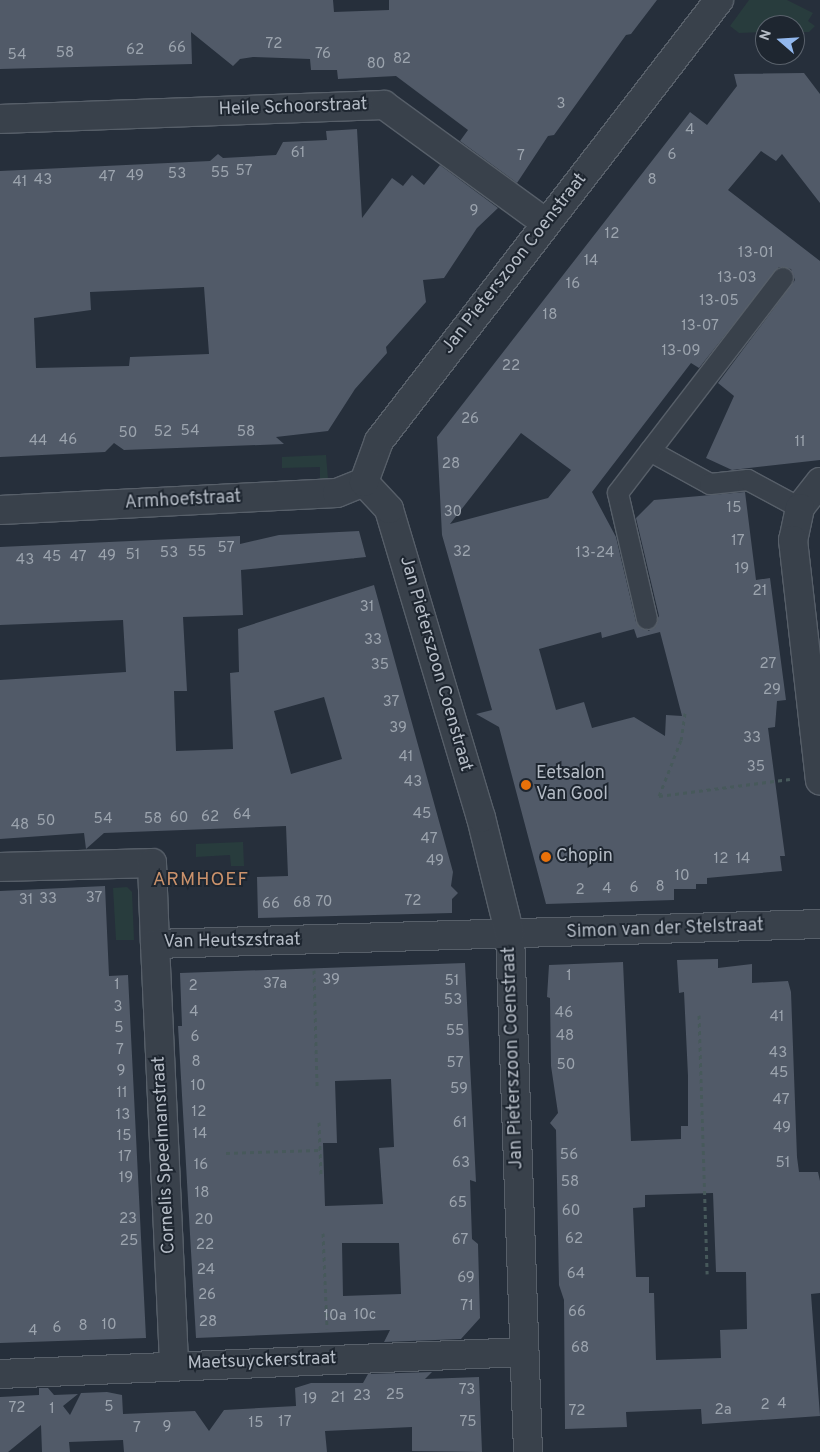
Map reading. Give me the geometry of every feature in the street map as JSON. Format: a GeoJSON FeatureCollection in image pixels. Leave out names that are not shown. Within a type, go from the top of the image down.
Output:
{"type":"FeatureCollection","features":[{"type":"Feature","properties":{"kind":"street","name":"Jan Pieterszoon Coenstraat"},"geometry":{"type":"LineString","coordinates":[[528,1452],[510,935],[481,818],[389,509],[364,482],[379,440],[719,0]]}},
{"type":"Feature","properties":{"kind":"street","name":"Heile Schoorstraat"},"geometry":{"type":"LineString","coordinates":[[0,119],[384,105],[546,223]]}},
{"type":"Feature","properties":{"kind":"street","name":"Armhoefstraat"},"geometry":{"type":"LineString","coordinates":[[0,510],[337,493],[364,482]]}},
{"type":"Feature","properties":{"kind":"street"},"geometry":{"type":"LineString","coordinates":[[820,482],[800,508],[793,540],[814,677],[820,780]]}},
{"type":"Feature","properties":{"kind":"street","name":"Van Heutszstraat"},"geometry":{"type":"LineString","coordinates":[[0,868],[152,864],[155,944],[510,935]]}},
{"type":"Feature","properties":{"kind":"street","name":"Simon van der Stelstraat"},"geometry":{"type":"LineString","coordinates":[[510,935],[820,924]]}},
{"type":"Feature","properties":{"kind":"street","name":"Cornelis Speelmanstraat"},"geometry":{"type":"LineString","coordinates":[[155,944],[174,1365]]}},
{"type":"Feature","properties":{"kind":"street","name":"Maetsuyckerstraat"},"geometry":{"type":"LineString","coordinates":[[0,1374],[174,1365],[525,1352]]}},
{"type":"Feature","properties":{"kind":"lane"},"geometry":{"type":"LineString","coordinates":[[647,619],[618,493],[783,278]]}},
{"type":"Feature","properties":{"kind":"lane"},"geometry":{"type":"LineString","coordinates":[[650,451],[710,484],[748,480],[800,508]]}},
{"type":"Feature","properties":{"kind":"path"},"geometry":{"type":"LineString","coordinates":[[685,713],[681,740],[659,796],[820,775]]}},
{"type":"Feature","properties":{"kind":"path"},"geometry":{"type":"LineString","coordinates":[[313,940],[317,1086]]}},
{"type":"Feature","properties":{"kind":"path"},"geometry":{"type":"LineString","coordinates":[[699,1015],[707,1274]]}},
{"type":"Feature","properties":{"kind":"path"},"geometry":{"type":"LineString","coordinates":[[319,1122],[321,1175]]}},
{"type":"Feature","properties":{"kind":"path"},"geometry":{"type":"LineString","coordinates":[[226,1153],[320,1150]]}},
{"type":"Feature","properties":{"kind":"path"},"geometry":{"type":"LineString","coordinates":[[323,1233],[328,1359]]}},
{"type":"Feature","properties":{"kind":"green space"},"geometry":{"type":"Polygon","coordinates":[[[749,0],[787,0],[813,13],[808,21],[815,26],[809,32],[805,32],[805,15],[755,15],[755,32],[739,33],[730,26],[749,0]]]}},
{"type":"Feature","properties":{"kind":"green space"},"geometry":{"type":"Polygon","coordinates":[[[326,455],[328,479],[320,481],[320,467],[282,468],[282,457],[326,455]]]}},
{"type":"Feature","properties":{"kind":"green space"},"geometry":{"type":"Polygon","coordinates":[[[243,842],[244,866],[231,866],[230,855],[196,857],[196,844],[243,842]]]}},
{"type":"Feature","properties":{"kind":"green space"},"geometry":{"type":"Polygon","coordinates":[[[127,887],[132,892],[134,940],[116,940],[113,888],[127,887]]]}},
{"type":"Feature","properties":{"kind":"building"},"geometry":{"type":"Polygon","coordinates":[[[0,0],[333,0],[334,12],[389,10],[389,0],[657,0],[631,34],[626,35],[554,135],[548,136],[517,183],[460,141],[468,130],[396,76],[338,79],[337,70],[311,70],[310,59],[253,57],[240,59],[233,66],[191,32],[192,64],[0,69],[0,0]]]}},
{"type":"Feature","properties":{"kind":"building"},"geometry":{"type":"Polygon","coordinates":[[[804,73],[820,94],[820,203],[782,154],[776,161],[761,151],[728,190],[820,261],[820,460],[732,470],[706,458],[734,396],[718,383],[795,280],[791,269],[779,267],[699,368],[691,363],[592,492],[616,537],[636,622],[649,631],[659,616],[636,518],[654,500],[745,492],[756,580],[770,578],[786,700],[777,701],[775,727],[768,728],[785,856],[780,856],[782,871],[707,878],[707,884],[696,884],[696,889],[674,889],[674,900],[546,904],[499,727],[476,714],[492,710],[442,535],[437,437],[690,112],[707,125],[737,86],[734,74],[804,73]],[[521,433],[450,524],[548,498],[571,470],[521,433]],[[634,629],[602,638],[601,632],[539,649],[556,710],[584,702],[592,728],[634,717],[665,736],[666,715],[682,716],[660,632],[637,638],[634,629]]]}},
{"type":"Feature","properties":{"kind":"building"},"geometry":{"type":"Polygon","coordinates":[[[357,129],[362,218],[392,178],[403,186],[412,175],[424,185],[440,165],[498,208],[477,228],[444,278],[423,280],[426,302],[386,347],[387,353],[355,389],[328,431],[276,437],[284,444],[124,450],[114,443],[105,452],[0,457],[0,171],[210,161],[218,154],[223,158],[276,155],[283,142],[327,140],[326,131],[357,129]],[[204,287],[90,292],[91,310],[34,318],[36,368],[129,366],[130,357],[209,354],[204,287]]]}},
{"type":"Feature","properties":{"kind":"building"},"geometry":{"type":"Polygon","coordinates":[[[359,531],[366,557],[241,570],[243,615],[183,617],[187,691],[174,691],[176,751],[233,749],[230,673],[239,672],[238,629],[374,585],[453,872],[451,886],[458,893],[452,899],[452,913],[258,918],[257,877],[288,876],[286,826],[104,833],[86,849],[84,833],[0,839],[0,680],[126,672],[123,620],[0,625],[0,547],[240,536],[240,544],[279,535],[359,531]],[[324,697],[274,711],[291,774],[342,759],[324,697]]]}},
{"type":"Feature","properties":{"kind":"building"},"geometry":{"type":"Polygon","coordinates":[[[105,886],[109,976],[128,975],[146,1338],[0,1343],[0,891],[105,886]]]}},
{"type":"Feature","properties":{"kind":"building"},"geometry":{"type":"Polygon","coordinates":[[[718,959],[718,968],[752,964],[752,983],[788,981],[791,992],[799,1172],[818,1172],[820,1181],[820,1293],[811,1294],[820,1416],[702,1424],[701,1409],[626,1412],[627,1427],[565,1429],[564,1300],[559,1285],[556,1130],[550,1123],[558,1113],[551,1066],[550,998],[547,997],[549,965],[623,962],[631,1141],[681,1139],[681,1126],[688,1126],[684,992],[679,993],[677,960],[718,959]],[[713,1193],[645,1195],[645,1207],[633,1208],[636,1277],[649,1277],[649,1293],[654,1293],[656,1360],[721,1358],[720,1330],[747,1329],[746,1272],[716,1272],[713,1193]]]}},
{"type":"Feature","properties":{"kind":"building"},"geometry":{"type":"Polygon","coordinates":[[[465,963],[476,1182],[470,1180],[472,1239],[478,1244],[480,1318],[461,1339],[384,1342],[390,1330],[196,1338],[178,1026],[182,1026],[180,973],[465,963]],[[391,1079],[335,1081],[337,1143],[323,1143],[325,1206],[383,1204],[379,1148],[394,1147],[391,1079]],[[342,1243],[343,1296],[401,1294],[399,1243],[342,1243]]]}},
{"type":"Feature","properties":{"kind":"building"},"geometry":{"type":"Polygon","coordinates":[[[432,1372],[425,1379],[479,1377],[482,1452],[412,1451],[412,1427],[325,1431],[327,1452],[124,1452],[123,1440],[69,1442],[70,1452],[42,1452],[41,1425],[8,1452],[0,1452],[0,1397],[39,1395],[39,1388],[48,1388],[54,1395],[78,1394],[63,1406],[70,1415],[81,1393],[107,1392],[122,1395],[123,1414],[195,1411],[209,1431],[224,1410],[296,1406],[295,1388],[311,1383],[363,1383],[368,1374],[432,1372]]]}},
{"type":"Feature","properties":{"kind":"place","name":"Eetsalon Van Gool"},"geometry":{"type":"Point","coordinates":[526,785]}},
{"type":"Feature","properties":{"kind":"place","name":"Chopin"},"geometry":{"type":"Point","coordinates":[546,857]}},
{"type":"Feature","properties":{"kind":"district","name":"ARMHOEF"},"geometry":{"type":"Point","coordinates":[201,881]}}]}
